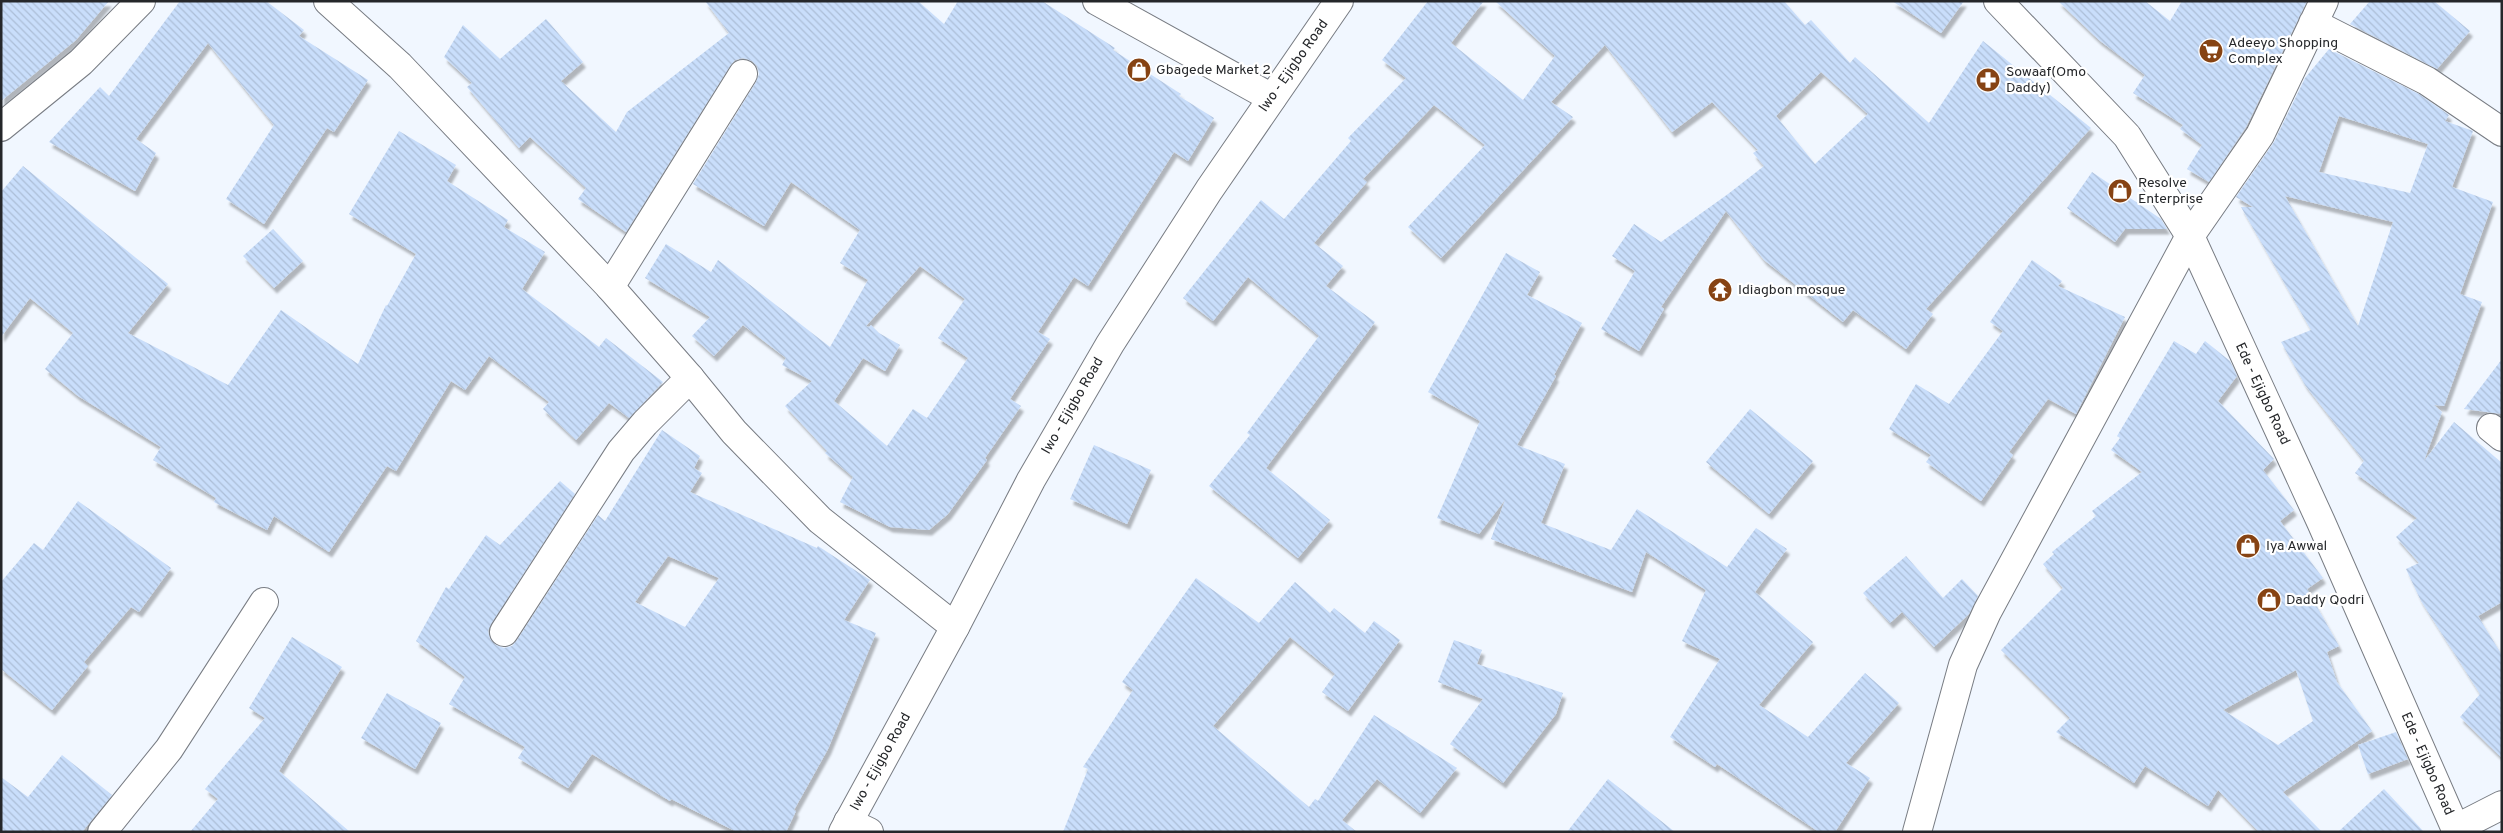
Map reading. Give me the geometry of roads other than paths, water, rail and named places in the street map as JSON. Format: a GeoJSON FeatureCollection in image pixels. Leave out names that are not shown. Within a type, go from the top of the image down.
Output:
{"type":"FeatureCollection","features":[{"type":"Feature","properties":{"kind":"street"},"geometry":{"type":"LineString","coordinates":[[1,127],[81,62],[141,1]]}},
{"type":"Feature","properties":{"kind":"street"},"geometry":{"type":"LineString","coordinates":[[328,1],[400,66],[610,287],[690,378],[734,432],[820,520],[955,627]]}},
{"type":"Feature","properties":{"kind":"street"},"geometry":{"type":"LineString","coordinates":[[1096,1],[1272,98]]}},
{"type":"Feature","properties":{"kind":"street","name":"Iwo - Ejigbo Road"},"geometry":{"type":"LineString","coordinates":[[853,828],[1031,480],[1110,344],[1209,190],[1338,1]]}},
{"type":"Feature","properties":{"kind":"street","name":"Ede - Ejigbo Road"},"geometry":{"type":"LineString","coordinates":[[1998,1],[2127,136],[2190,236],[2321,522],[2456,830]]}},
{"type":"Feature","properties":{"kind":"street"},"geometry":{"type":"LineString","coordinates":[[1917,832],[1963,665],[1992,604],[2190,236],[2260,135],[2318,12],[2427,81],[2502,132]]}},
{"type":"Feature","properties":{"kind":"street"},"geometry":{"type":"LineString","coordinates":[[610,287],[743,74]]}},
{"type":"Feature","properties":{"kind":"street"},"geometry":{"type":"LineString","coordinates":[[504,632],[621,452],[645,423],[690,378]]}},
{"type":"Feature","properties":{"kind":"street"},"geometry":{"type":"LineString","coordinates":[[102,832],[168,749],[264,602]]}},
{"type":"Feature","properties":{"kind":"street"},"geometry":{"type":"LineString","coordinates":[[2456,830],[2502,805]]}},
{"type":"Feature","properties":{"kind":"place","name":"Adeeyo Shopping Complex"},"geometry":{"type":"Point","coordinates":[2211,51]}},
{"type":"Feature","properties":{"kind":"place","name":"Gbagede Market 2"},"geometry":{"type":"Point","coordinates":[1139,70]}},
{"type":"Feature","properties":{"kind":"place","name":"Sowaaf(Omo Daddy)"},"geometry":{"type":"Point","coordinates":[1988,80]}},
{"type":"Feature","properties":{"kind":"place","name":"Resolve Enterprise"},"geometry":{"type":"Point","coordinates":[2120,191]}},
{"type":"Feature","properties":{"kind":"place","name":"Idiagbon mosque"},"geometry":{"type":"Point","coordinates":[1720,290]}},
{"type":"Feature","properties":{"kind":"place","name":"Iya Awwal"},"geometry":{"type":"Point","coordinates":[2248,546]}},
{"type":"Feature","properties":{"kind":"place","name":"Daddy Qodri"},"geometry":{"type":"Point","coordinates":[2269,600]}}]}
